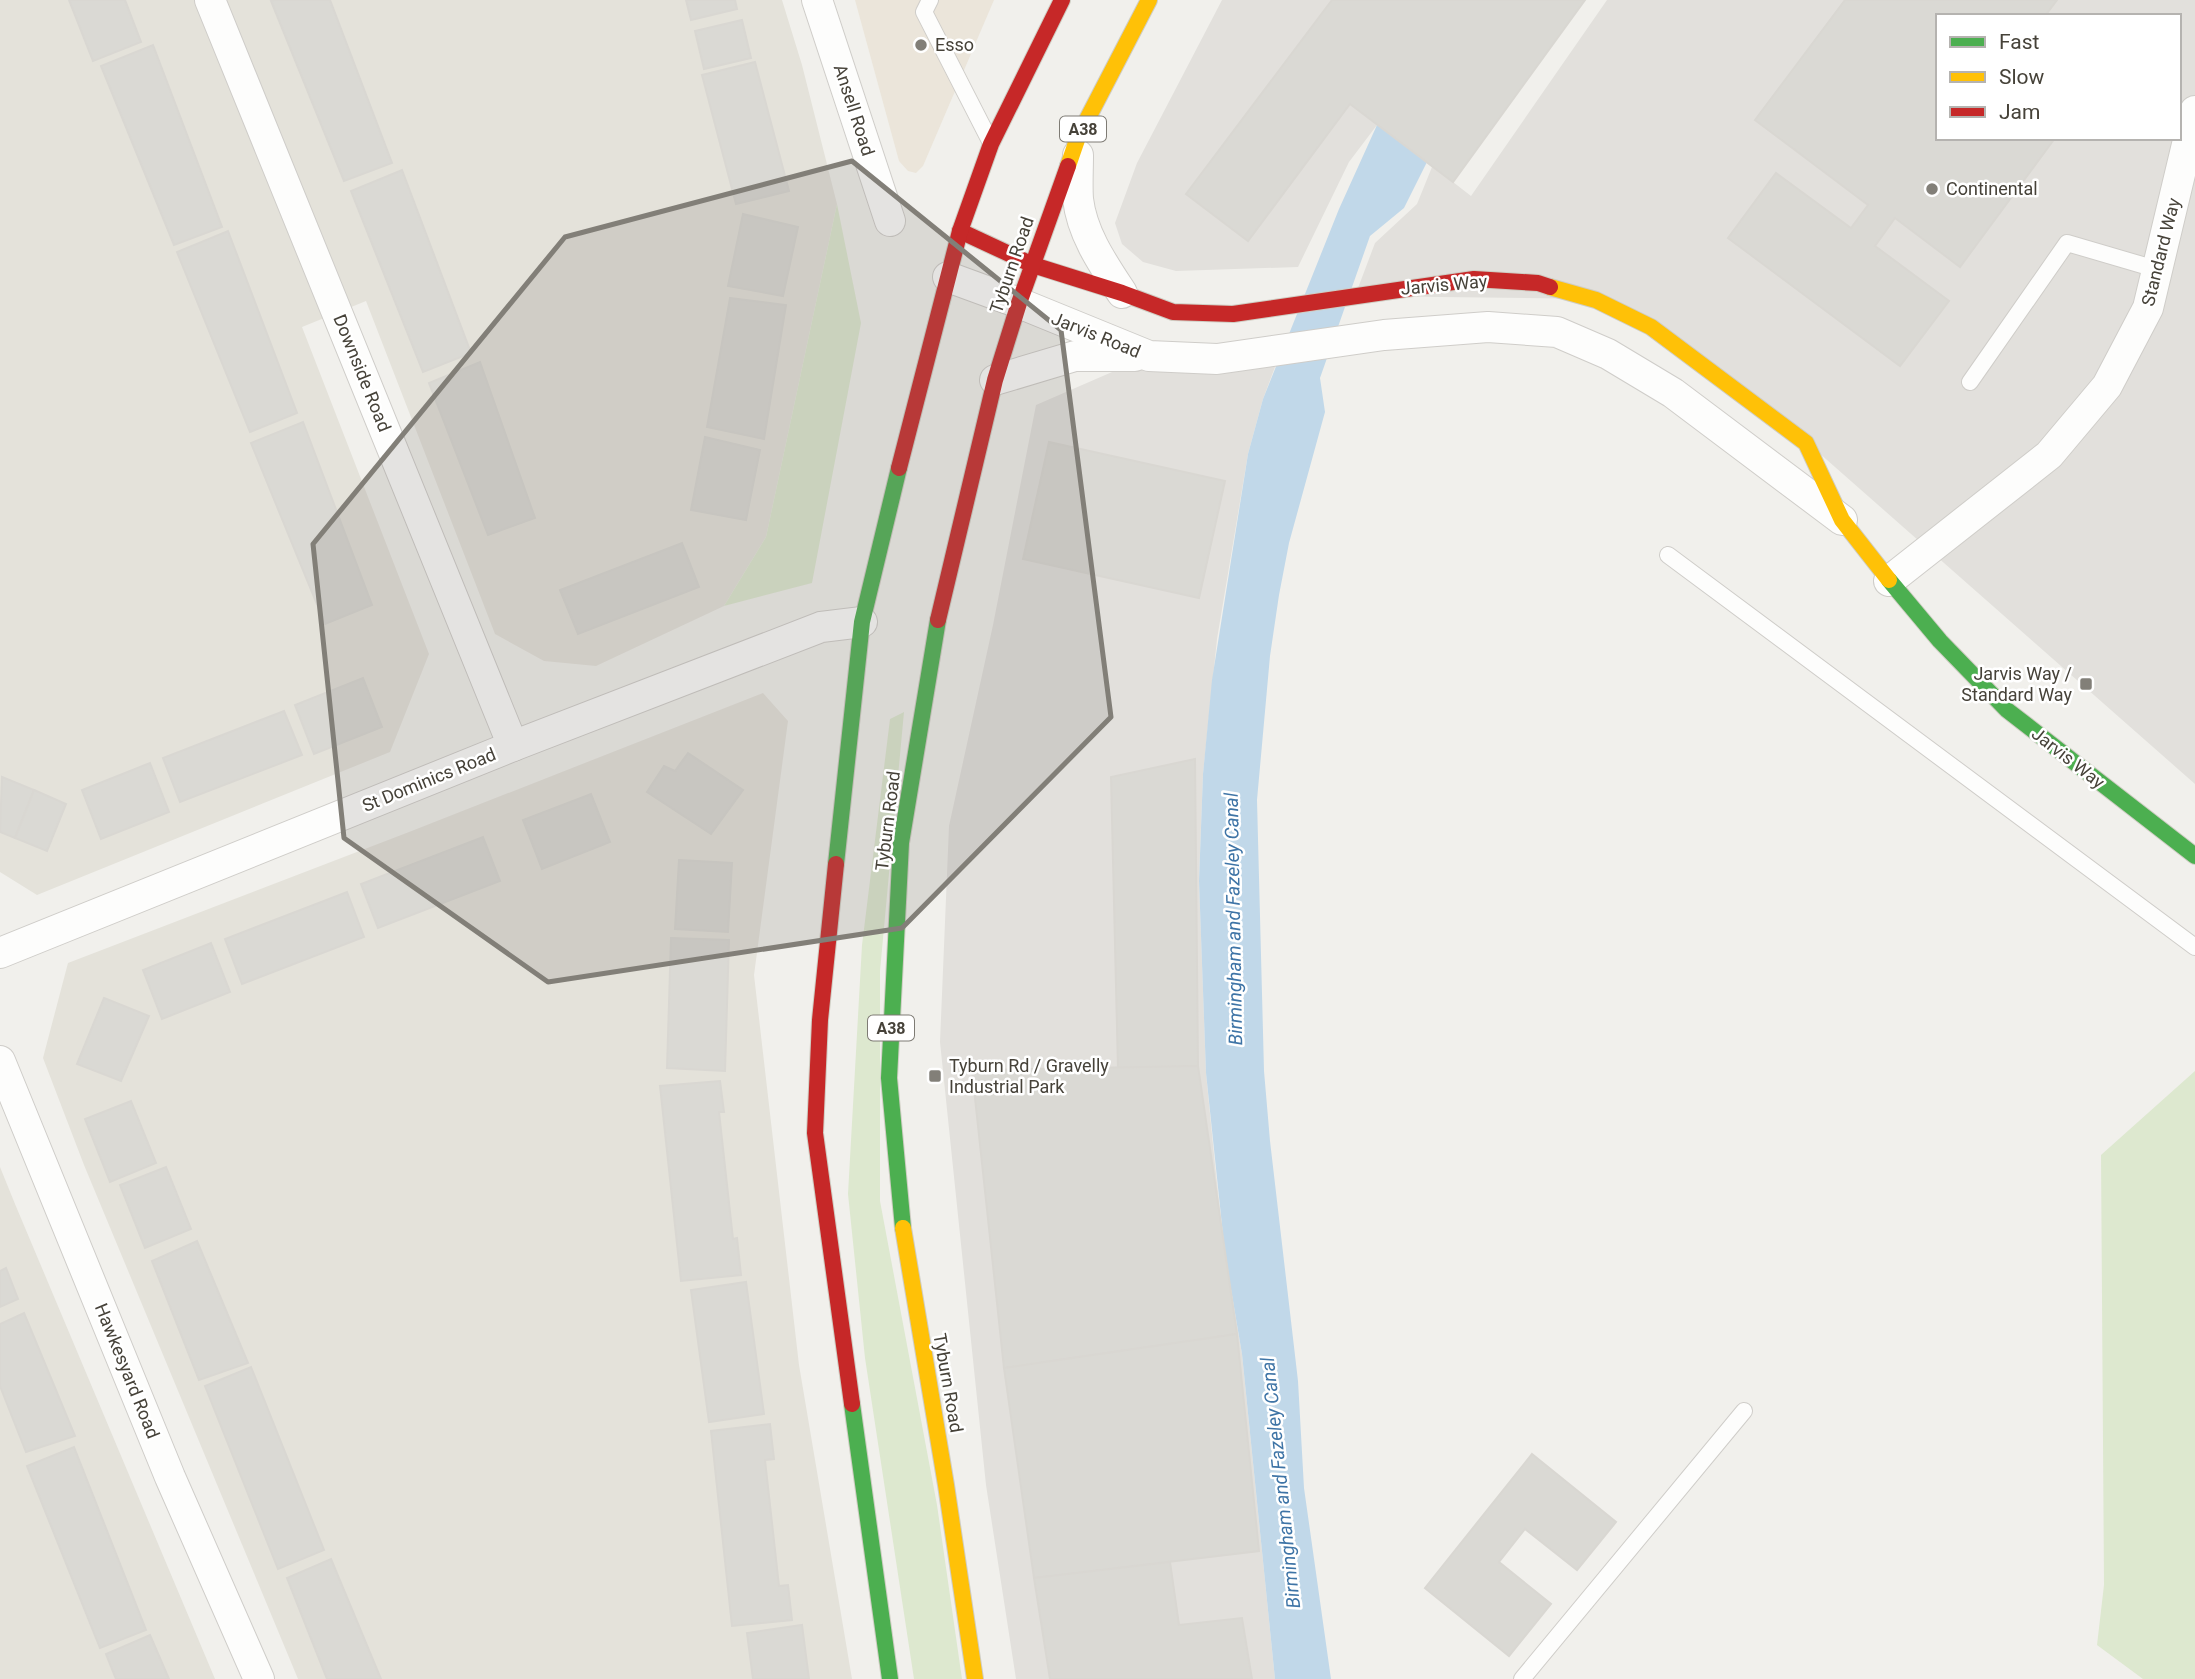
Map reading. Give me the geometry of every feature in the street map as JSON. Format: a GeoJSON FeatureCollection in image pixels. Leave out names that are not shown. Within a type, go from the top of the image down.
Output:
{"type":"FeatureCollection","features":[{"type":"Feature","properties":{"kind":"main road"},"geometry":{"type":"LineString","coordinates":[[890,1679],[815,1133],[820,1020],[862,622],[924,364],[960,231],[991,144],[1062,0]]}},
{"type":"Feature","properties":{"kind":"main road","name":"Tyburn Road"},"geometry":{"type":"LineString","coordinates":[[975,1679],[946,1485],[904,1240],[889,1078],[901,843],[938,620],[995,380],[1019,303],[1078,137],[1149,0]]}},
{"type":"Feature","properties":{"kind":"main road","name":"Jarvis Way"},"geometry":{"type":"LineString","coordinates":[[960,231],[1033,265],[1173,312],[1233,314],[1474,279],[1538,283],[1596,300],[1651,327],[1806,443],[1842,520],[1889,582],[1940,641],[2007,710],[2195,856]]}},
{"type":"Feature","properties":{"kind":"street","name":"Downside Road"},"geometry":{"type":"LineString","coordinates":[[210,0],[513,746]]}},
{"type":"Feature","properties":{"kind":"street","name":"Ansell Road"},"geometry":{"type":"LineString","coordinates":[[817,0],[890,220]]}},
{"type":"Feature","properties":{"kind":"street","name":"Standard Way"},"geometry":{"type":"LineString","coordinates":[[1889,582],[2049,455],[2107,386],[2148,308],[2188,168],[2195,111]]}},
{"type":"Feature","properties":{"kind":"street"},"geometry":{"type":"LineString","coordinates":[[1078,137],[1078,200],[1083,221],[1097,255],[1122,293]]}},
{"type":"Feature","properties":{"kind":"street","name":"Jarvis Road"},"geometry":{"type":"LineString","coordinates":[[948,277],[1149,356],[1217,359]]}},
{"type":"Feature","properties":{"kind":"street","name":"Jarvis Way"},"geometry":{"type":"LineString","coordinates":[[1217,359],[1384,335],[1488,327],[1558,332],[1608,354],[1673,393],[1842,520]]}},
{"type":"Feature","properties":{"kind":"street"},"geometry":{"type":"LineString","coordinates":[[995,380],[1075,356],[1149,356]]}},
{"type":"Feature","properties":{"kind":"street","name":"St Dominics Road"},"geometry":{"type":"LineString","coordinates":[[0,953],[513,746],[821,626],[862,622]]}},
{"type":"Feature","properties":{"kind":"street","name":"Hawkesyard Road"},"geometry":{"type":"LineString","coordinates":[[0,1061],[170,1477],[259,1679]]}},
{"type":"Feature","properties":{"kind":"lane"},"geometry":{"type":"LineString","coordinates":[[930,0],[924,12],[991,144]]}},
{"type":"Feature","properties":{"kind":"lane"},"geometry":{"type":"LineString","coordinates":[[1970,382],[2067,243],[2157,269]]}},
{"type":"Feature","properties":{"kind":"lane"},"geometry":{"type":"LineString","coordinates":[[1668,555],[2195,947]]}},
{"type":"Feature","properties":{"kind":"lane"},"geometry":{"type":"LineString","coordinates":[[1522,1679],[1744,1411]]}},
{"type":"Feature","properties":{"kind":"highlighted area"},"geometry":{"type":"Polygon","coordinates":[[[852,161],[1061,330],[1111,717],[902,928],[548,982],[344,838],[313,544],[565,237],[852,161]]]}},
{"type":"Feature","properties":{"kind":"shaded area"},"geometry":{"type":"Polygon","coordinates":[[[0,0],[782,0],[802,65],[837,204],[766,537],[724,606],[596,666],[544,661],[495,634],[366,301],[302,327],[429,654],[390,752],[37,895],[0,872],[0,0]]]}},
{"type":"Feature","properties":{"kind":"shaded area","name":"Esso"},"geometry":{"type":"Polygon","coordinates":[[[855,0],[994,0],[923,166],[916,173],[908,171],[899,161],[855,0]]]}},
{"type":"Feature","properties":{"kind":"shaded area"},"geometry":{"type":"Polygon","coordinates":[[[1222,0],[1585,0],[1453,182],[1471,196],[1607,0],[2195,0],[2195,784],[1810,445],[1600,299],[1355,296],[1375,243],[1417,204],[1432,167],[1377,125],[1349,162],[1298,267],[1176,271],[1143,262],[1122,244],[1115,223],[1137,163],[1222,0]]]}},
{"type":"Feature","properties":{"kind":"shaded area"},"geometry":{"type":"Polygon","coordinates":[[[1281,351],[1263,399],[1248,454],[1217,639],[1203,774],[1199,880],[1206,1073],[1225,1254],[1242,1354],[1275,1679],[1016,1679],[986,1485],[940,1042],[949,826],[993,625],[1036,405],[1149,356],[1281,351]]]}},
{"type":"Feature","properties":{"kind":"shaded area"},"geometry":{"type":"Polygon","coordinates":[[[763,693],[788,721],[754,975],[799,1365],[852,1679],[298,1679],[84,1165],[43,1058],[68,963],[763,693]]]}},
{"type":"Feature","properties":{"kind":"shaded area"},"geometry":{"type":"Polygon","coordinates":[[[0,1167],[15,1204],[215,1679],[0,1679],[0,1167]]]}},
{"type":"Feature","properties":{"kind":"green space"},"geometry":{"type":"Polygon","coordinates":[[[837,204],[861,323],[812,583],[724,606],[766,537],[837,204]]]}},
{"type":"Feature","properties":{"kind":"green space"},"geometry":{"type":"Polygon","coordinates":[[[904,712],[880,971],[880,1201],[937,1505],[962,1679],[914,1679],[865,1358],[848,1194],[862,945],[890,719],[904,712]]]}},
{"type":"Feature","properties":{"kind":"green space"},"geometry":{"type":"Polygon","coordinates":[[[2195,1071],[2195,1679],[2143,1679],[2097,1645],[2104,1585],[2101,1155],[2195,1071]]]}},
{"type":"Feature","properties":{"kind":"water","name":"Birmingham and Fazeley Canal"},"geometry":{"type":"Polygon","coordinates":[[[1465,0],[1427,162],[1404,208],[1370,236],[1320,378],[1325,412],[1289,543],[1270,656],[1257,800],[1264,1071],[1298,1381],[1304,1488],[1331,1679],[1275,1679],[1242,1354],[1225,1254],[1206,1073],[1199,881],[1203,774],[1212,680],[1248,454],[1263,399],[1339,209],[1377,125],[1465,0]]]}},
{"type":"Feature","properties":{"kind":"building"},"geometry":{"type":"Polygon","coordinates":[[[69,0],[125,0],[141,42],[93,61],[69,0]]]}},
{"type":"Feature","properties":{"kind":"building"},"geometry":{"type":"Polygon","coordinates":[[[330,0],[392,163],[344,181],[271,1],[330,0]]]}},
{"type":"Feature","properties":{"kind":"building"},"geometry":{"type":"Polygon","coordinates":[[[686,0],[735,0],[737,9],[691,20],[686,0]]]}},
{"type":"Feature","properties":{"kind":"building"},"geometry":{"type":"Polygon","coordinates":[[[1332,0],[1585,0],[1453,182],[1350,104],[1248,241],[1186,194],[1332,0]]]}},
{"type":"Feature","properties":{"kind":"building","name":"Continental"},"geometry":{"type":"Polygon","coordinates":[[[1845,0],[2057,0],[2046,14],[1936,14],[1936,140],[2054,140],[1960,267],[1895,218],[1875,246],[1949,301],[1900,366],[1728,238],[1776,173],[1851,228],[1868,205],[1755,120],[1845,0]]]}},
{"type":"Feature","properties":{"kind":"building"},"geometry":{"type":"Polygon","coordinates":[[[742,20],[751,58],[704,69],[695,31],[742,20]]]}},
{"type":"Feature","properties":{"kind":"building"},"geometry":{"type":"Polygon","coordinates":[[[153,45],[222,227],[174,245],[101,66],[153,45]]]}},
{"type":"Feature","properties":{"kind":"building"},"geometry":{"type":"Polygon","coordinates":[[[755,62],[789,191],[736,204],[702,75],[755,62]]]}},
{"type":"Feature","properties":{"kind":"building"},"geometry":{"type":"Polygon","coordinates":[[[402,170],[471,353],[423,372],[351,191],[402,170]]]}},
{"type":"Feature","properties":{"kind":"building"},"geometry":{"type":"Polygon","coordinates":[[[743,214],[798,227],[783,296],[728,286],[743,214]]]}},
{"type":"Feature","properties":{"kind":"building"},"geometry":{"type":"Polygon","coordinates":[[[228,231],[297,413],[250,432],[177,252],[228,231]]]}},
{"type":"Feature","properties":{"kind":"building"},"geometry":{"type":"Polygon","coordinates":[[[730,298],[786,305],[764,439],[707,427],[730,298]]]}},
{"type":"Feature","properties":{"kind":"building"},"geometry":{"type":"Polygon","coordinates":[[[480,362],[535,518],[488,535],[429,383],[480,362]]]}},
{"type":"Feature","properties":{"kind":"building"},"geometry":{"type":"Polygon","coordinates":[[[303,422],[372,605],[325,624],[251,443],[303,422]]]}},
{"type":"Feature","properties":{"kind":"building"},"geometry":{"type":"Polygon","coordinates":[[[705,437],[760,450],[746,520],[691,510],[705,437]]]}},
{"type":"Feature","properties":{"kind":"building"},"geometry":{"type":"Polygon","coordinates":[[[1049,442],[1225,481],[1199,598],[1023,559],[1049,442]]]}},
{"type":"Feature","properties":{"kind":"building"},"geometry":{"type":"Polygon","coordinates":[[[682,543],[699,587],[578,634],[560,590],[682,543]]]}},
{"type":"Feature","properties":{"kind":"building"},"geometry":{"type":"Polygon","coordinates":[[[363,678],[382,727],[314,754],[295,705],[363,678]]]}},
{"type":"Feature","properties":{"kind":"building"},"geometry":{"type":"Polygon","coordinates":[[[284,711],[302,755],[180,802],[163,758],[284,711]]]}},
{"type":"Feature","properties":{"kind":"building"},"geometry":{"type":"Polygon","coordinates":[[[688,753],[743,790],[711,834],[647,792],[664,766],[675,771],[688,753]]]}},
{"type":"Feature","properties":{"kind":"building"},"geometry":{"type":"Polygon","coordinates":[[[1195,759],[1198,1066],[1118,1069],[1111,777],[1195,759]]]}},
{"type":"Feature","properties":{"kind":"building"},"geometry":{"type":"Polygon","coordinates":[[[150,763],[169,812],[101,839],[82,790],[150,763]]]}},
{"type":"Feature","properties":{"kind":"building"},"geometry":{"type":"Polygon","coordinates":[[[2,777],[34,790],[15,838],[0,832],[2,777]]]}},
{"type":"Feature","properties":{"kind":"building"},"geometry":{"type":"Polygon","coordinates":[[[34,790],[66,804],[47,851],[15,838],[34,790]]]}},
{"type":"Feature","properties":{"kind":"building"},"geometry":{"type":"Polygon","coordinates":[[[591,794],[610,842],[542,869],[523,820],[591,794]]]}},
{"type":"Feature","properties":{"kind":"building"},"geometry":{"type":"Polygon","coordinates":[[[483,837],[500,881],[378,928],[361,884],[483,837]]]}},
{"type":"Feature","properties":{"kind":"building"},"geometry":{"type":"Polygon","coordinates":[[[679,860],[732,863],[728,932],[675,929],[679,860]]]}},
{"type":"Feature","properties":{"kind":"building"},"geometry":{"type":"Polygon","coordinates":[[[347,892],[364,937],[242,984],[225,939],[347,892]]]}},
{"type":"Feature","properties":{"kind":"building"},"geometry":{"type":"Polygon","coordinates":[[[671,938],[729,940],[725,1071],[667,1068],[671,938]]]}},
{"type":"Feature","properties":{"kind":"building"},"geometry":{"type":"Polygon","coordinates":[[[211,943],[230,992],[162,1019],[143,970],[211,943]]]}},
{"type":"Feature","properties":{"kind":"building"},"geometry":{"type":"Polygon","coordinates":[[[104,998],[149,1016],[121,1081],[77,1064],[104,998]]]}},
{"type":"Feature","properties":{"kind":"building"},"geometry":{"type":"Polygon","coordinates":[[[1198,1066],[1237,1334],[1004,1368],[972,1070],[1198,1066]]]}},
{"type":"Feature","properties":{"kind":"building"},"geometry":{"type":"Polygon","coordinates":[[[720,1081],[724,1112],[719,1112],[733,1239],[737,1238],[741,1275],[681,1281],[660,1086],[720,1081]]]}},
{"type":"Feature","properties":{"kind":"building"},"geometry":{"type":"Polygon","coordinates":[[[131,1101],[156,1163],[110,1182],[85,1119],[131,1101]]]}},
{"type":"Feature","properties":{"kind":"building"},"geometry":{"type":"Polygon","coordinates":[[[166,1167],[191,1229],[145,1248],[120,1185],[166,1167]]]}},
{"type":"Feature","properties":{"kind":"building"},"geometry":{"type":"Polygon","coordinates":[[[197,1241],[248,1363],[199,1380],[152,1261],[197,1241]]]}},
{"type":"Feature","properties":{"kind":"building"},"geometry":{"type":"Polygon","coordinates":[[[6,1268],[18,1299],[0,1307],[0,1271],[6,1268]]]}},
{"type":"Feature","properties":{"kind":"building"},"geometry":{"type":"Polygon","coordinates":[[[746,1282],[764,1414],[709,1422],[691,1290],[746,1282]]]}},
{"type":"Feature","properties":{"kind":"building"},"geometry":{"type":"Polygon","coordinates":[[[24,1313],[75,1436],[26,1452],[0,1386],[0,1324],[24,1313]]]}},
{"type":"Feature","properties":{"kind":"building"},"geometry":{"type":"Polygon","coordinates":[[[1237,1334],[1259,1551],[1034,1578],[1004,1368],[1237,1334]]]}},
{"type":"Feature","properties":{"kind":"building"},"geometry":{"type":"Polygon","coordinates":[[[251,1367],[324,1550],[278,1569],[205,1386],[251,1367]]]}},
{"type":"Feature","properties":{"kind":"building"},"geometry":{"type":"Polygon","coordinates":[[[770,1424],[774,1459],[765,1460],[779,1586],[788,1585],[792,1620],[732,1626],[711,1431],[770,1424]]]}},
{"type":"Feature","properties":{"kind":"building"},"geometry":{"type":"Polygon","coordinates":[[[74,1447],[146,1630],[100,1648],[27,1466],[74,1447]]]}},
{"type":"Feature","properties":{"kind":"building"},"geometry":{"type":"Polygon","coordinates":[[[1532,1454],[1616,1522],[1577,1570],[1525,1529],[1499,1562],[1551,1604],[1509,1656],[1425,1588],[1532,1454]]]}},
{"type":"Feature","properties":{"kind":"building"},"geometry":{"type":"Polygon","coordinates":[[[331,1559],[381,1679],[327,1679],[287,1578],[331,1559]]]}},
{"type":"Feature","properties":{"kind":"building"},"geometry":{"type":"Polygon","coordinates":[[[1170,1562],[1179,1625],[1242,1618],[1252,1679],[1050,1679],[1034,1578],[1170,1562]]]}},
{"type":"Feature","properties":{"kind":"building"},"geometry":{"type":"Polygon","coordinates":[[[802,1625],[809,1679],[753,1679],[747,1633],[802,1625]]]}},
{"type":"Feature","properties":{"kind":"building"},"geometry":{"type":"Polygon","coordinates":[[[150,1635],[169,1679],[116,1679],[106,1654],[150,1635]]]}},
{"type":"Feature","properties":{"kind":"traffic: fast"},"geometry":{"type":"LineString","coordinates":[[836,864],[862,622],[899,468]]}},
{"type":"Feature","properties":{"kind":"traffic: fast"},"geometry":{"type":"LineString","coordinates":[[1889,580],[1940,641],[2007,710],[2195,856]]}},
{"type":"Feature","properties":{"kind":"traffic: fast"},"geometry":{"type":"LineString","coordinates":[[903,1228],[889,1078],[901,843],[938,620]]}},
{"type":"Feature","properties":{"kind":"traffic: fast"},"geometry":{"type":"LineString","coordinates":[[852,1404],[890,1679]]}},
{"type":"Feature","properties":{"kind":"traffic: slow"},"geometry":{"type":"LineString","coordinates":[[1068,166],[1078,137],[1149,0]]}},
{"type":"Feature","properties":{"kind":"traffic: slow"},"geometry":{"type":"LineString","coordinates":[[1550,287],[1596,300],[1651,327],[1806,443],[1842,520],[1889,580]]}},
{"type":"Feature","properties":{"kind":"traffic: slow"},"geometry":{"type":"LineString","coordinates":[[903,1228],[975,1679]]}},
{"type":"Feature","properties":{"kind":"traffic: jam"},"geometry":{"type":"LineString","coordinates":[[899,468],[960,231],[991,144],[1062,0]]}},
{"type":"Feature","properties":{"kind":"traffic: jam"},"geometry":{"type":"LineString","coordinates":[[938,620],[995,380],[1019,303],[1068,166]]}},
{"type":"Feature","properties":{"kind":"traffic: jam"},"geometry":{"type":"LineString","coordinates":[[960,231],[1033,265],[1173,312],[1233,314],[1474,279],[1538,283],[1550,287]]}},
{"type":"Feature","properties":{"kind":"traffic: jam"},"geometry":{"type":"LineString","coordinates":[[836,864],[820,1020],[815,1133],[852,1404]]}},
{"type":"Feature","properties":{"kind":"place","name":"Esso"},"geometry":{"type":"Point","coordinates":[921,45]}},
{"type":"Feature","properties":{"kind":"place","name":"Continental"},"geometry":{"type":"Point","coordinates":[1932,189]}},
{"type":"Feature","properties":{"kind":"place","name":"Jarvis Way / Standard Way"},"geometry":{"type":"Point","coordinates":[2086,684]}},
{"type":"Feature","properties":{"kind":"place","name":"Tyburn Rd / Gravelly Industrial Park"},"geometry":{"type":"Point","coordinates":[935,1076]}}]}
